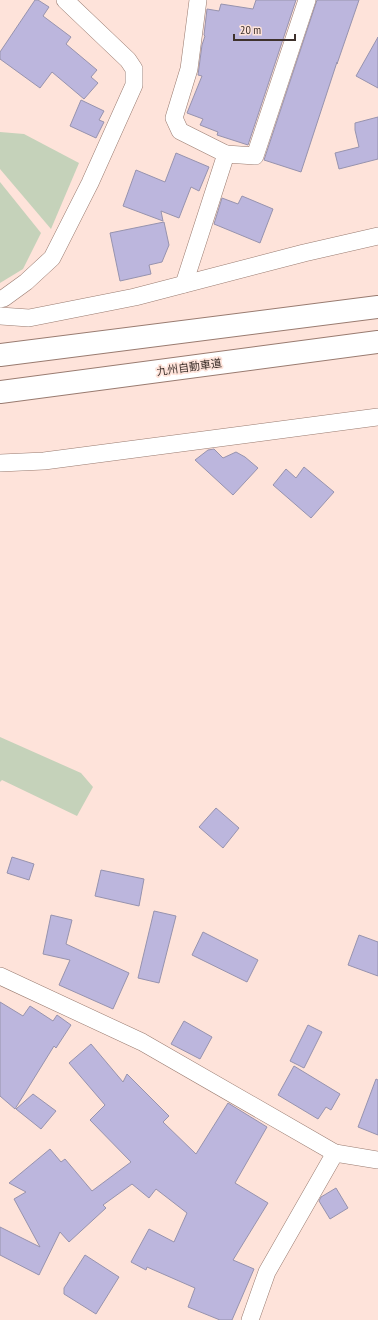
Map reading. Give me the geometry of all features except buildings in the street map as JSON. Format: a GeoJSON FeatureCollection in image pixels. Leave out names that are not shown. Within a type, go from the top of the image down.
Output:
{"type":"FeatureCollection","features":[{"type":"Feature","properties":{"kind":"highway"},"geometry":{"type":"LineString","coordinates":[[0,355],[378,308]]}},
{"type":"Feature","properties":{"kind":"highway","name":"九州自動車道"},"geometry":{"type":"LineString","coordinates":[[0,392],[378,342]]}},
{"type":"Feature","properties":{"kind":"street"},"geometry":{"type":"LineString","coordinates":[[0,299],[4,298],[26,282],[52,258],[90,183],[134,85],[134,69],[128,60],[65,0]]}},
{"type":"Feature","properties":{"kind":"street"},"geometry":{"type":"LineString","coordinates":[[198,0],[190,69],[174,118],[180,131],[226,154],[255,156],[307,0]]}},
{"type":"Feature","properties":{"kind":"street"},"geometry":{"type":"LineString","coordinates":[[184,284],[226,154]]}},
{"type":"Feature","properties":{"kind":"street"},"geometry":{"type":"LineString","coordinates":[[0,316],[29,318],[135,297],[304,253],[378,236]]}},
{"type":"Feature","properties":{"kind":"street"},"geometry":{"type":"LineString","coordinates":[[0,463],[44,461],[378,417]]}},
{"type":"Feature","properties":{"kind":"street"},"geometry":{"type":"LineString","coordinates":[[0,976],[142,1042],[335,1153],[378,1160]]}},
{"type":"Feature","properties":{"kind":"street"},"geometry":{"type":"LineString","coordinates":[[250,1320],[267,1272],[335,1153]]}},
{"type":"Feature","properties":{"kind":"green space"},"geometry":{"type":"Polygon","coordinates":[[[0,132],[24,134],[79,163],[51,229],[0,169],[0,132]]]}},
{"type":"Feature","properties":{"kind":"green space"},"geometry":{"type":"Polygon","coordinates":[[[0,182],[41,233],[23,269],[0,283],[0,182]]]}},
{"type":"Feature","properties":{"kind":"green space"},"geometry":{"type":"Polygon","coordinates":[[[0,737],[81,773],[93,787],[77,816],[2,780],[0,782],[0,737]]]}}]}
